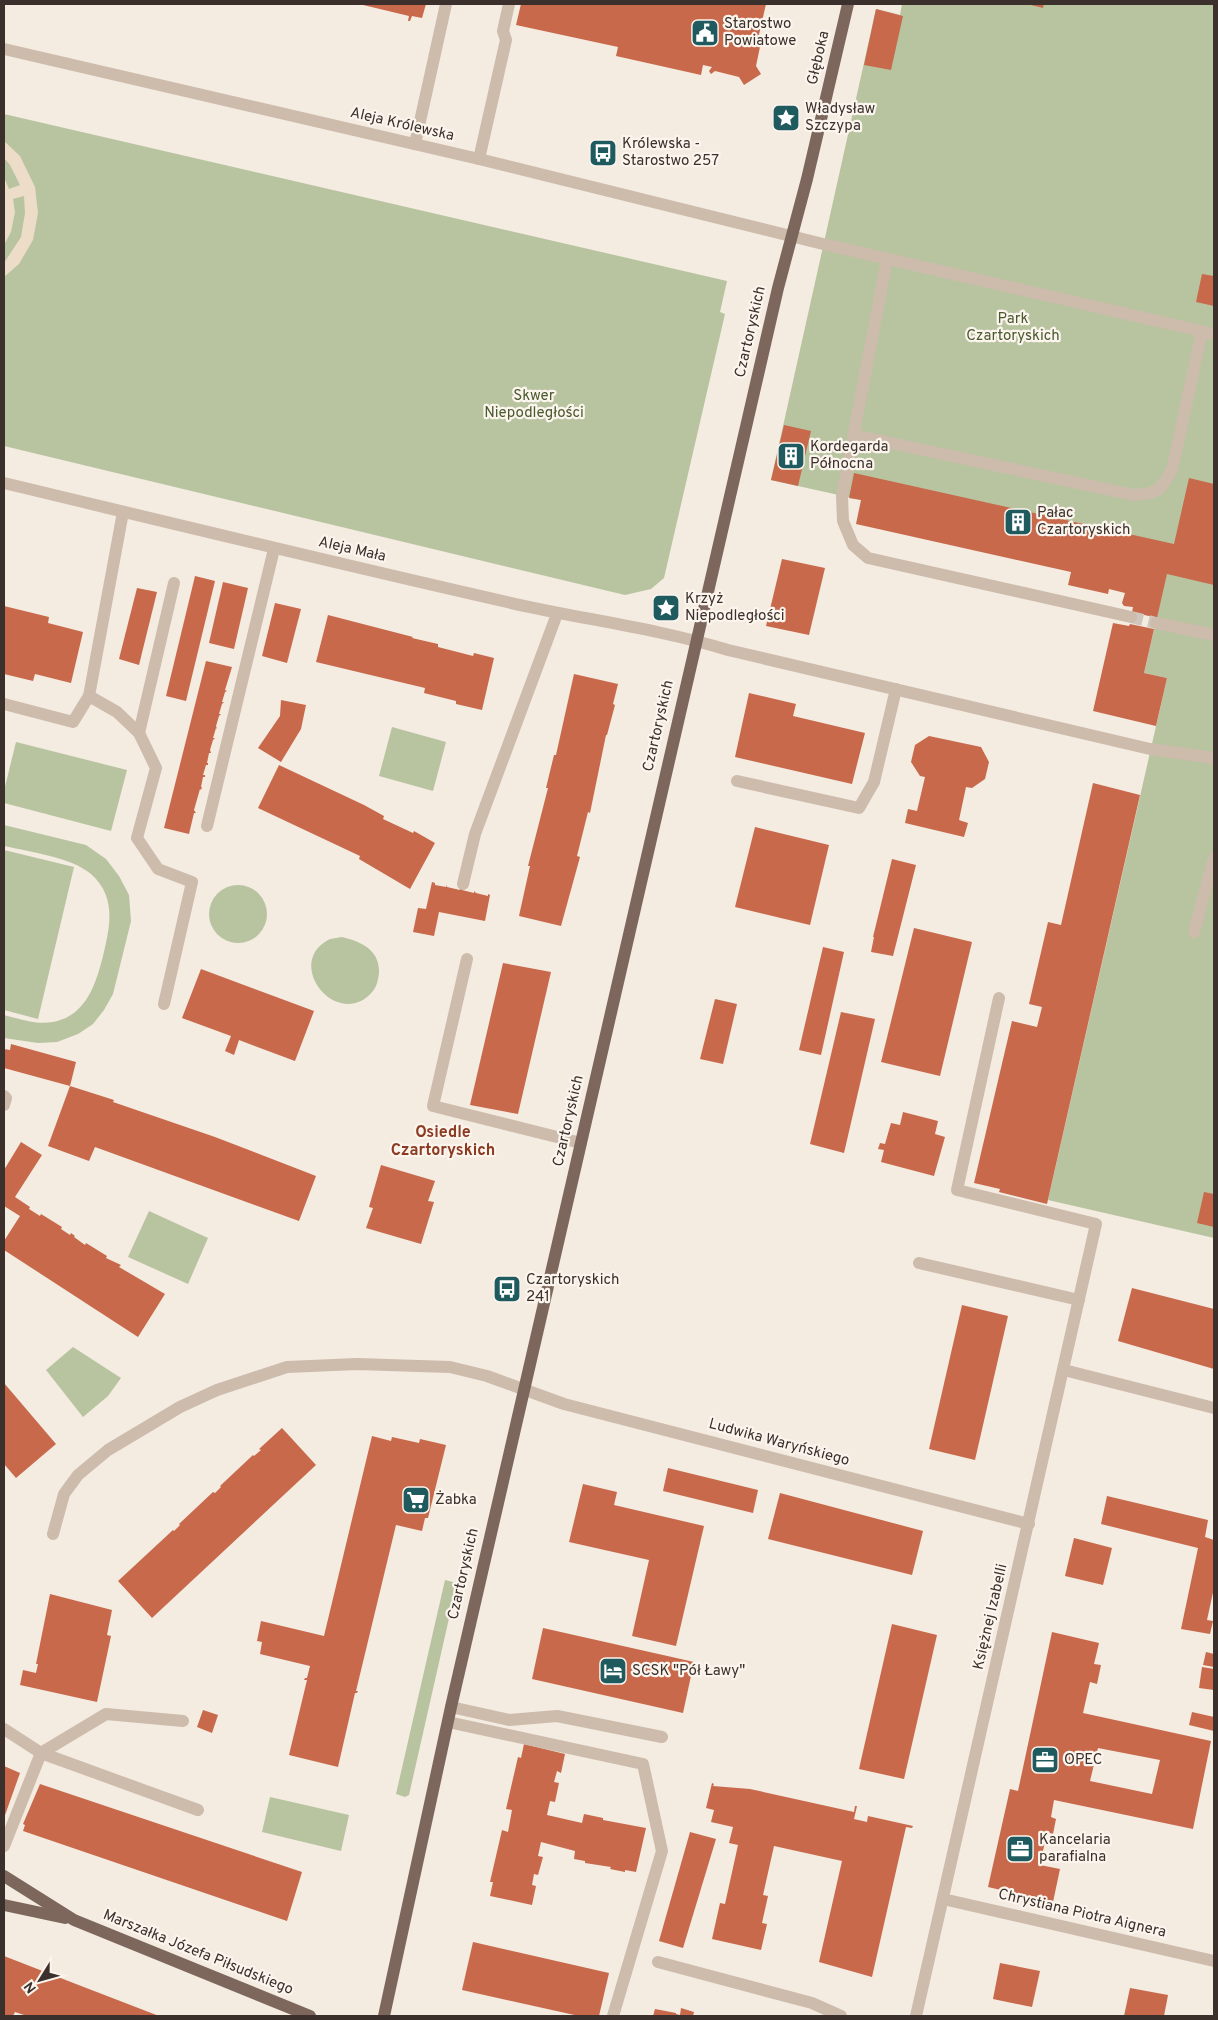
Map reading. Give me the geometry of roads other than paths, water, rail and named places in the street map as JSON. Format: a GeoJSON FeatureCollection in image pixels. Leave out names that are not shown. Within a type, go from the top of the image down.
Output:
{"type":"FeatureCollection","features":[{"type":"Feature","properties":{"kind":"main road","name":"Głęboka"},"geometry":{"type":"LineString","coordinates":[[792,235],[848,4]]}},
{"type":"Feature","properties":{"kind":"main road","name":"Czartoryskich"},"geometry":{"type":"LineString","coordinates":[[384,2016],[523,1390],[696,640],[792,235]]}},
{"type":"Feature","properties":{"kind":"main road","name":"Marszałka Józefa Piłsudskiego"},"geometry":{"type":"LineString","coordinates":[[4,1876],[74,1920],[310,2016]]}},
{"type":"Feature","properties":{"kind":"main road","name":"Marszałka Józefa Piłsudskiego"},"geometry":{"type":"LineString","coordinates":[[4,1905],[74,1920]]}},
{"type":"Feature","properties":{"kind":"street"},"geometry":{"type":"LineString","coordinates":[[415,144],[446,4]]}},
{"type":"Feature","properties":{"kind":"street"},"geometry":{"type":"LineString","coordinates":[[479,159],[506,40],[503,31],[509,4]]}},
{"type":"Feature","properties":{"kind":"street","name":"Aleja Królewska"},"geometry":{"type":"LineString","coordinates":[[4,49],[479,159],[851,251],[1208,332]]}},
{"type":"Feature","properties":{"kind":"street"},"geometry":{"type":"LineString","coordinates":[[887,259],[842,496],[843,521],[854,545],[868,558],[1131,617]]}},
{"type":"Feature","properties":{"kind":"street"},"geometry":{"type":"LineString","coordinates":[[853,436],[1134,495],[1151,495],[1163,486],[1172,470],[1208,332]]}},
{"type":"Feature","properties":{"kind":"street","name":"Aleja Mała"},"geometry":{"type":"LineString","coordinates":[[4,483],[557,614],[696,640],[728,650],[1150,749],[1214,758]]}},
{"type":"Feature","properties":{"kind":"street"},"geometry":{"type":"LineString","coordinates":[[4,704],[73,722],[89,696],[123,512]]}},
{"type":"Feature","properties":{"kind":"street"},"geometry":{"type":"LineString","coordinates":[[207,826],[274,548]]}},
{"type":"Feature","properties":{"kind":"street"},"geometry":{"type":"LineString","coordinates":[[139,733],[174,583]]}},
{"type":"Feature","properties":{"kind":"street"},"geometry":{"type":"LineString","coordinates":[[463,884],[475,834],[557,614]]}},
{"type":"Feature","properties":{"kind":"street"},"geometry":{"type":"LineString","coordinates":[[1156,623],[1214,635]]}},
{"type":"Feature","properties":{"kind":"street"},"geometry":{"type":"LineString","coordinates":[[737,781],[859,808],[874,782],[896,689]]}},
{"type":"Feature","properties":{"kind":"street"},"geometry":{"type":"LineString","coordinates":[[89,696],[117,712],[139,733],[156,768],[137,838],[158,870],[192,882],[164,1004]]}},
{"type":"Feature","properties":{"kind":"street"},"geometry":{"type":"LineString","coordinates":[[1194,932],[1214,858]]}},
{"type":"Feature","properties":{"kind":"street"},"geometry":{"type":"LineString","coordinates":[[467,959],[433,1106],[580,1143]]}},
{"type":"Feature","properties":{"kind":"street","name":"Księżnej Izabelli"},"geometry":{"type":"LineString","coordinates":[[916,2016],[1096,1224],[957,1190],[999,998]]}},
{"type":"Feature","properties":{"kind":"street"},"geometry":{"type":"LineString","coordinates":[[4,1096],[6,1098],[4,1105]]}},
{"type":"Feature","properties":{"kind":"street"},"geometry":{"type":"LineString","coordinates":[[919,1263],[1079,1300]]}},
{"type":"Feature","properties":{"kind":"street","name":"Ludwika Waryńskiego"},"geometry":{"type":"LineString","coordinates":[[53,1534],[64,1494],[78,1475],[108,1450],[180,1407],[217,1390],[287,1367],[357,1364],[450,1367],[488,1376],[564,1404],[1029,1524]]}},
{"type":"Feature","properties":{"kind":"street"},"geometry":{"type":"LineString","coordinates":[[1064,1370],[1214,1408]]}},
{"type":"Feature","properties":{"kind":"street"},"geometry":{"type":"LineString","coordinates":[[451,1708],[509,1720],[558,1716],[662,1737]]}},
{"type":"Feature","properties":{"kind":"street"},"geometry":{"type":"LineString","coordinates":[[4,1846],[41,1753],[106,1714],[183,1721]]}},
{"type":"Feature","properties":{"kind":"street"},"geometry":{"type":"LineString","coordinates":[[448,1722],[643,1764],[662,1851],[614,2016]]}},
{"type":"Feature","properties":{"kind":"street"},"geometry":{"type":"LineString","coordinates":[[4,1729],[41,1753],[198,1810]]}},
{"type":"Feature","properties":{"kind":"street","name":"Chrystiana Piotra Aignera"},"geometry":{"type":"LineString","coordinates":[[943,1899],[1214,1961]]}},
{"type":"Feature","properties":{"kind":"street"},"geometry":{"type":"LineString","coordinates":[[658,1962],[812,2003],[841,2016]]}},
{"type":"Feature","properties":{"kind":"tunnel"},"geometry":{"type":"LineString","coordinates":[[1131,617],[1156,623]]}},
{"type":"Feature","properties":{"kind":"place","name":"Starostwo Powiatowe"},"geometry":{"type":"Point","coordinates":[705,33]}},
{"type":"Feature","properties":{"kind":"place","name":"Władysław Szczypa"},"geometry":{"type":"Point","coordinates":[786,118]}},
{"type":"Feature","properties":{"kind":"place","name":"Królewska - Starostwo 257"},"geometry":{"type":"Point","coordinates":[603,153]}},
{"type":"Feature","properties":{"kind":"place","name":"Kordegarda Północna"},"geometry":{"type":"Point","coordinates":[791,456]}},
{"type":"Feature","properties":{"kind":"place","name":"Pałac Czartoryskich"},"geometry":{"type":"Point","coordinates":[1018,522]}},
{"type":"Feature","properties":{"kind":"place","name":"Krzyż Niepodległości"},"geometry":{"type":"Point","coordinates":[666,608]}},
{"type":"Feature","properties":{"kind":"place","name":"Czartoryskich 241"},"geometry":{"type":"Point","coordinates":[507,1289]}},
{"type":"Feature","properties":{"kind":"place","name":"Żabka"},"geometry":{"type":"Point","coordinates":[416,1500]}},
{"type":"Feature","properties":{"kind":"place","name":"SCSK \"Pół Ławy\""},"geometry":{"type":"Point","coordinates":[613,1671]}},
{"type":"Feature","properties":{"kind":"place","name":"OPEC"},"geometry":{"type":"Point","coordinates":[1045,1760]}},
{"type":"Feature","properties":{"kind":"place","name":"Kancelaria parafialna"},"geometry":{"type":"Point","coordinates":[1020,1849]}},
{"type":"Feature","properties":{"kind":"district","name":"Osiedle Czartoryskich"},"geometry":{"type":"Point","coordinates":[443,1142]}},
{"type":"Feature","properties":{"kind":"park label","name":"Park Czartoryskich"},"geometry":{"type":"Point","coordinates":[1013,328]}},
{"type":"Feature","properties":{"kind":"park label","name":"Skwer Niepodległości"},"geometry":{"type":"Point","coordinates":[534,404]}}]}
